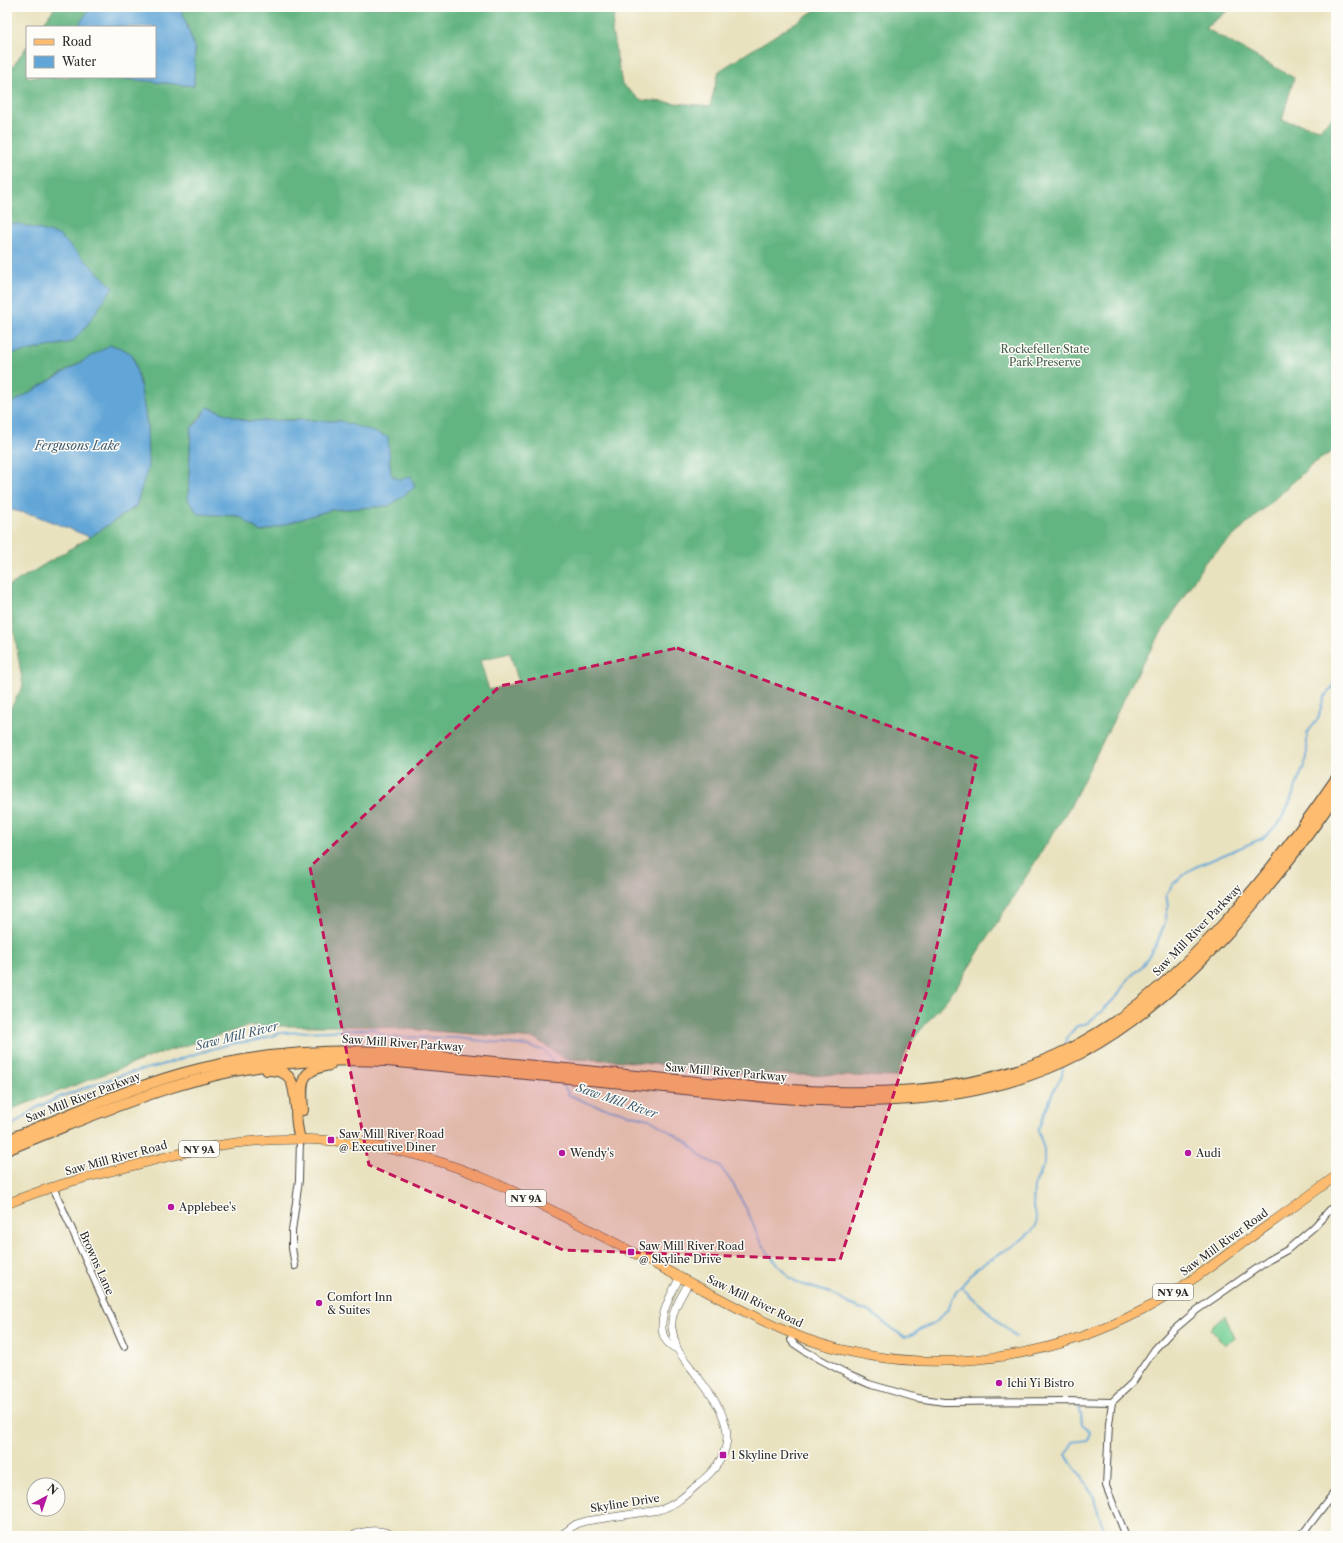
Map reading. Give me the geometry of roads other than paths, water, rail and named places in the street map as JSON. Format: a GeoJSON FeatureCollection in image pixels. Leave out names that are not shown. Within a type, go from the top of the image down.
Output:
{"type":"FeatureCollection","features":[{"type":"Feature","properties":{"kind":"highway","name":"Saw Mill River Parkway"},"geometry":{"type":"LineString","coordinates":[[7,1143],[154,1082],[205,1068],[256,1057],[308,1052],[360,1051],[412,1054],[557,1073],[789,1099],[868,1102],[920,1099],[972,1092],[1023,1078],[1069,1054],[1132,1009],[1157,988],[1191,957],[1227,919],[1265,875],[1293,840],[1336,779]]}},
{"type":"Feature","properties":{"kind":"highway","name":"Saw Mill River Parkway"},"geometry":{"type":"LineString","coordinates":[[1069,1054],[1094,1046],[1138,1015],[1197,964],[1268,886],[1304,840],[1336,795]]}},
{"type":"Feature","properties":{"kind":"highway","name":"Saw Mill River Parkway"},"geometry":{"type":"LineString","coordinates":[[7,1143],[156,1091],[231,1071],[257,1067],[309,1061],[361,1060],[557,1073]]}},
{"type":"Feature","properties":{"kind":"highway"},"geometry":{"type":"LineString","coordinates":[[300,1139],[303,1122],[302,1086],[306,1075],[310,1070],[316,1068],[361,1060]]}},
{"type":"Feature","properties":{"kind":"highway"},"geometry":{"type":"LineString","coordinates":[[231,1071],[274,1070],[283,1072],[289,1077],[294,1087],[296,1122],[300,1139]]}},
{"type":"Feature","properties":{"kind":"main road","name":"Saw Mill River Road"},"geometry":{"type":"LineString","coordinates":[[7,1204],[53,1187],[213,1146],[254,1141],[300,1139],[340,1141],[384,1147],[428,1158],[466,1170],[526,1198],[751,1315],[821,1344],[884,1358],[924,1361],[957,1361],[1023,1353],[1057,1345],[1113,1324],[1145,1309],[1176,1291],[1336,1176]]}},
{"type":"Feature","properties":{"kind":"street"},"geometry":{"type":"LineString","coordinates":[[295,1266],[292,1248],[292,1231],[299,1180],[300,1139]]}},
{"type":"Feature","properties":{"kind":"street","name":"Browns Lane"},"geometry":{"type":"LineString","coordinates":[[53,1187],[124,1346]]}},
{"type":"Feature","properties":{"kind":"street"},"geometry":{"type":"LineString","coordinates":[[1126,1536],[1106,1486],[1109,1424],[1112,1402],[1132,1383],[1155,1349],[1169,1334],[1197,1310],[1269,1260],[1287,1250],[1314,1227],[1336,1203]]}},
{"type":"Feature","properties":{"kind":"street","name":"Skyline Drive"},"geometry":{"type":"LineString","coordinates":[[560,1536],[576,1524],[586,1520],[659,1510],[669,1507],[683,1497],[718,1466],[726,1443],[724,1417],[715,1401],[677,1349],[667,1342],[664,1334],[662,1323],[665,1306],[680,1278]]}},
{"type":"Feature","properties":{"kind":"street","name":"Skyline Drive"},"geometry":{"type":"LineString","coordinates":[[677,1349],[672,1318],[689,1282]]}},
{"type":"Feature","properties":{"kind":"street"},"geometry":{"type":"LineString","coordinates":[[792,1333],[791,1340],[793,1343],[833,1367],[869,1384],[917,1398],[944,1402],[1112,1402]]}},
{"type":"Feature","properties":{"kind":"street"},"geometry":{"type":"LineString","coordinates":[[1301,1536],[1336,1490]]}},
{"type":"Feature","properties":{"kind":"street"},"geometry":{"type":"LineString","coordinates":[[351,1536],[364,1531],[382,1530],[395,1536]]}},
{"type":"Feature","properties":{"kind":"water"},"geometry":{"type":"Polygon","coordinates":[[[91,7],[180,7],[195,49],[194,86],[116,78],[156,78],[156,26],[78,26],[91,7]]]}},
{"type":"Feature","properties":{"kind":"water"},"geometry":{"type":"Polygon","coordinates":[[[7,224],[19,224],[59,235],[113,287],[85,328],[72,342],[7,355],[7,224]]]}},
{"type":"Feature","properties":{"kind":"water","name":"Fergusons Lake"},"geometry":{"type":"Polygon","coordinates":[[[110,345],[121,348],[132,354],[140,383],[147,425],[148,467],[136,506],[90,537],[34,515],[7,509],[7,406],[110,345]]]}},
{"type":"Feature","properties":{"kind":"water"},"geometry":{"type":"Polygon","coordinates":[[[207,407],[247,421],[341,421],[388,437],[391,475],[400,480],[411,476],[415,487],[389,506],[330,510],[261,532],[239,516],[198,514],[188,499],[191,429],[200,419],[207,407]]]}},
{"type":"Feature","properties":{"kind":"waterway","name":"Saw Mill River"},"geometry":{"type":"LineString","coordinates":[[1065,1047],[1068,1036],[1077,1026],[1087,1023],[1102,1011],[1117,996],[1127,980],[1142,966],[1156,945],[1165,923],[1168,906],[1166,894],[1173,884],[1193,868],[1263,838],[1279,823],[1289,804],[1307,758],[1307,733],[1318,719],[1324,697],[1336,683]]}},
{"type":"Feature","properties":{"kind":"waterway","name":"Saw Mill River"},"geometry":{"type":"LineString","coordinates":[[7,1129],[36,1108],[62,1096],[125,1074],[162,1065],[230,1044],[258,1040],[281,1033],[373,1029],[387,1037],[457,1038],[528,1046],[545,1051],[554,1064]]}},
{"type":"Feature","properties":{"kind":"waterway","name":"Saw Mill River"},"geometry":{"type":"LineString","coordinates":[[561,1081],[569,1095],[590,1104],[649,1119],[687,1142],[703,1158],[719,1165],[733,1184],[749,1214],[758,1237],[769,1254],[789,1277],[800,1284],[828,1292],[847,1303],[872,1313],[905,1338],[937,1321],[948,1309],[956,1292],[977,1268],[1020,1241],[1033,1230],[1037,1224],[1033,1208],[1034,1186],[1044,1165],[1044,1149],[1038,1130],[1053,1092],[1062,1075],[1063,1065]]}},
{"type":"Feature","properties":{"kind":"waterway"},"geometry":{"type":"LineString","coordinates":[[961,1287],[1016,1337]]}},
{"type":"Feature","properties":{"kind":"waterway"},"geometry":{"type":"LineString","coordinates":[[1079,1405],[1082,1424],[1090,1433],[1089,1440],[1073,1442],[1066,1454],[1089,1488],[1107,1536]]}},
{"type":"Feature","properties":{"kind":"place","name":"Saw Mill River Road @ Executive Diner"},"geometry":{"type":"Point","coordinates":[331,1140]}},
{"type":"Feature","properties":{"kind":"place","name":"Wendy's"},"geometry":{"type":"Point","coordinates":[562,1153]}},
{"type":"Feature","properties":{"kind":"place","name":"Audi"},"geometry":{"type":"Point","coordinates":[1188,1153]}},
{"type":"Feature","properties":{"kind":"place","name":"Applebee's"},"geometry":{"type":"Point","coordinates":[171,1207]}},
{"type":"Feature","properties":{"kind":"place","name":"Saw Mill River Road @ Skyline Drive"},"geometry":{"type":"Point","coordinates":[631,1252]}},
{"type":"Feature","properties":{"kind":"place","name":"Comfort Inn & Suites"},"geometry":{"type":"Point","coordinates":[319,1303]}},
{"type":"Feature","properties":{"kind":"place","name":"Ichi Yi Bistro"},"geometry":{"type":"Point","coordinates":[999,1383]}},
{"type":"Feature","properties":{"kind":"place","name":"1 Skyline Drive"},"geometry":{"type":"Point","coordinates":[723,1455]}},
{"type":"Feature","properties":{"kind":"park label","name":"Rockefeller State Park Preserve"},"geometry":{"type":"Point","coordinates":[1045,355]}}]}
